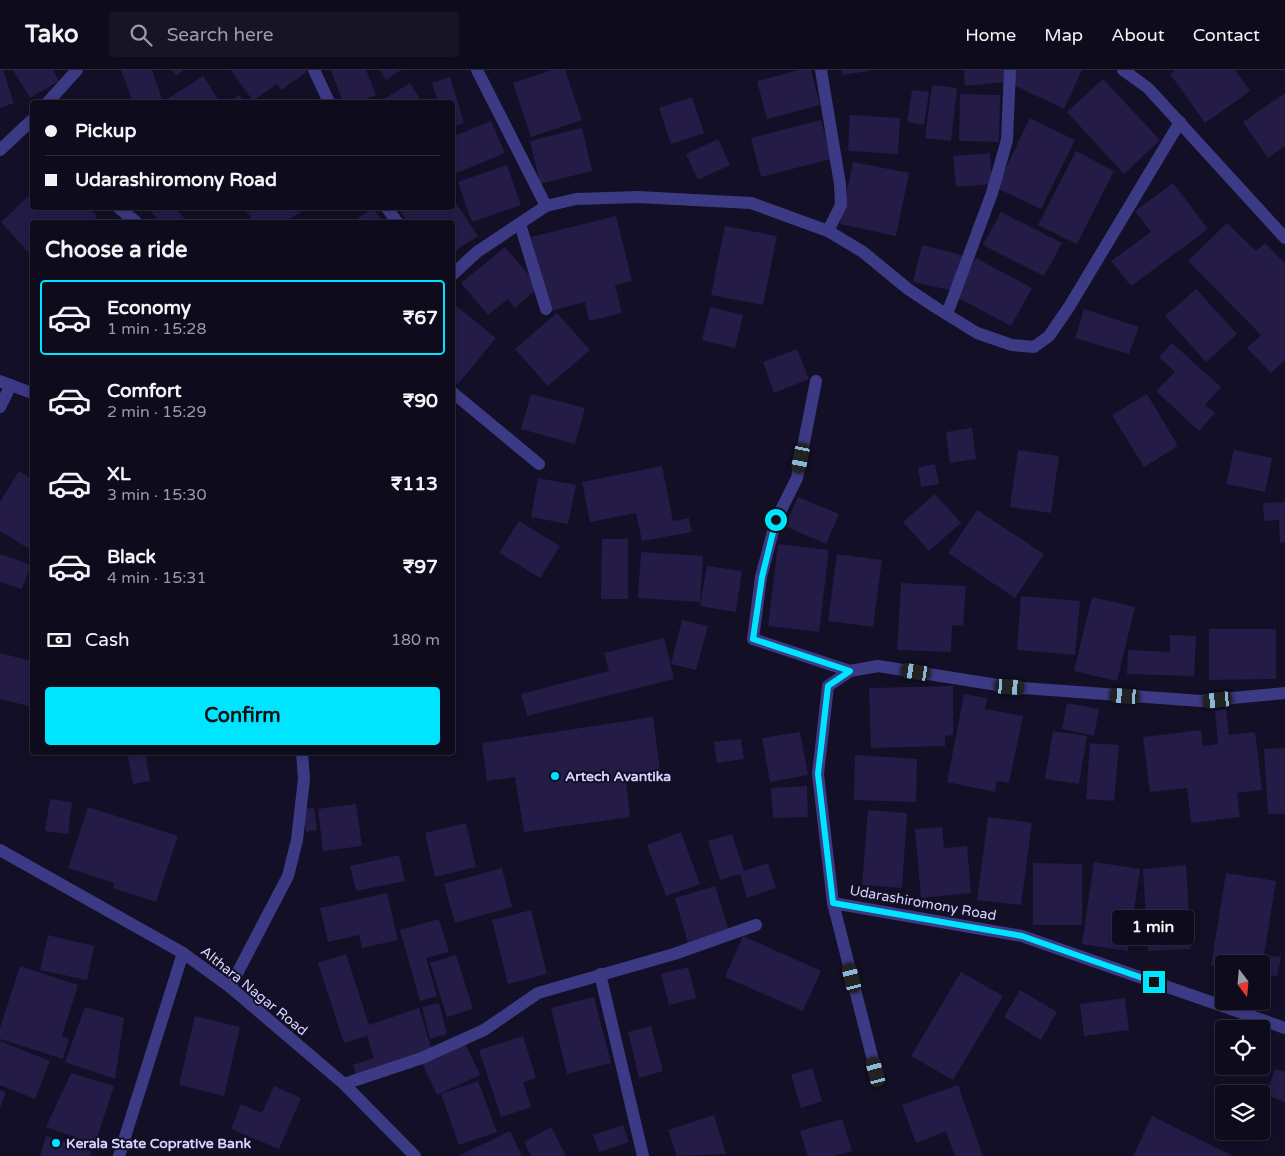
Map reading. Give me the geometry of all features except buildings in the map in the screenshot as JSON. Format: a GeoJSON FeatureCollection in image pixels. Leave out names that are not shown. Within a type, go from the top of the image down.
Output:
{"type":"FeatureCollection","features":[{"type":"Feature","properties":{"kind":"street"},"geometry":{"type":"LineString","coordinates":[[50,100],[77,70]]}},
{"type":"Feature","properties":{"kind":"street"},"geometry":{"type":"LineString","coordinates":[[314,70],[328,100]]}},
{"type":"Feature","properties":{"kind":"street"},"geometry":{"type":"LineString","coordinates":[[477,70],[546,206]]}},
{"type":"Feature","properties":{"kind":"street"},"geometry":{"type":"LineString","coordinates":[[821,70],[840,184],[841,205],[828,231]]}},
{"type":"Feature","properties":{"kind":"street"},"geometry":{"type":"LineString","coordinates":[[947,314],[992,193],[1007,140],[1010,70]]}},
{"type":"Feature","properties":{"kind":"street"},"geometry":{"type":"LineString","coordinates":[[1123,70],[1148,88],[1285,238]]}},
{"type":"Feature","properties":{"kind":"street"},"geometry":{"type":"LineString","coordinates":[[455,272],[477,252],[546,206],[576,199],[638,197],[751,203],[828,231],[864,252],[908,289],[977,333],[1012,345],[1034,346],[1049,336],[1074,299],[1180,122]]}},
{"type":"Feature","properties":{"kind":"street"},"geometry":{"type":"LineString","coordinates":[[0,150],[30,125]]}},
{"type":"Feature","properties":{"kind":"street"},"geometry":{"type":"LineString","coordinates":[[121,210],[134,220]]}},
{"type":"Feature","properties":{"kind":"street"},"geometry":{"type":"LineString","coordinates":[[520,224],[546,309]]}},
{"type":"Feature","properties":{"kind":"street"},"geometry":{"type":"LineString","coordinates":[[816,381],[797,478],[776,520],[762,577],[753,639],[850,671]]}},
{"type":"Feature","properties":{"kind":"street"},"geometry":{"type":"LineString","coordinates":[[0,408],[5,383],[30,392]]}},
{"type":"Feature","properties":{"kind":"street"},"geometry":{"type":"LineString","coordinates":[[455,395],[538,464]]}},
{"type":"Feature","properties":{"kind":"street","name":"Udarashiromony Road"},"geometry":{"type":"LineString","coordinates":[[1285,693],[1201,701],[1010,687],[878,666],[850,671],[828,686],[818,774],[833,903],[1022,936],[1285,1028]]}},
{"type":"Feature","properties":{"kind":"street"},"geometry":{"type":"LineString","coordinates":[[230,987],[288,876],[297,840],[304,780],[302,755]]}},
{"type":"Feature","properties":{"kind":"street","name":"Althara Nagar Road"},"geometry":{"type":"LineString","coordinates":[[0,850],[183,953],[230,987],[344,1084],[415,1156]]}},
{"type":"Feature","properties":{"kind":"street"},"geometry":{"type":"LineString","coordinates":[[833,903],[876,1072]]}},
{"type":"Feature","properties":{"kind":"street"},"geometry":{"type":"LineString","coordinates":[[344,1084],[422,1058],[484,1030],[538,993],[674,954],[756,925]]}},
{"type":"Feature","properties":{"kind":"street"},"geometry":{"type":"LineString","coordinates":[[119,1156],[183,953]]}},
{"type":"Feature","properties":{"kind":"street"},"geometry":{"type":"LineString","coordinates":[[600,974],[643,1156]]}},
{"type":"Feature","properties":{"kind":"place","name":"Artech Avantika"},"geometry":{"type":"Point","coordinates":[555,776]}},
{"type":"Feature","properties":{"kind":"place","name":"Kerala State Coprative Bank"},"geometry":{"type":"Point","coordinates":[56,1143]}},
{"type":"Feature","properties":{"kind":"route"},"geometry":{"type":"LineString","coordinates":[[776,520],[762,577],[753,639],[850,671],[828,686],[818,774],[833,903],[1022,936],[1154,982]]}}]}
